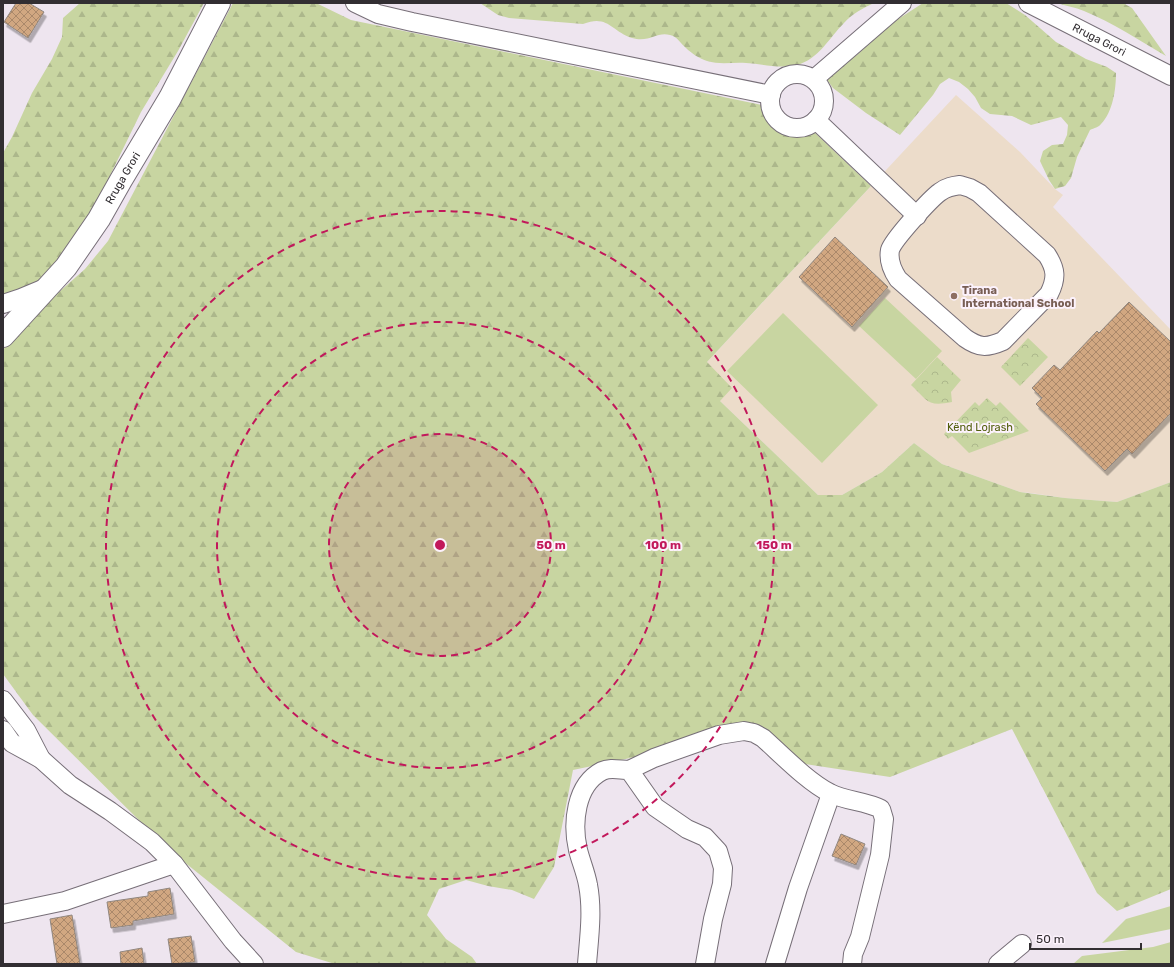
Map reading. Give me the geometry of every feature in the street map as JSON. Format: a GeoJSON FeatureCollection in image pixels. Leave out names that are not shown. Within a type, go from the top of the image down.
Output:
{"type":"FeatureCollection","features":[{"type":"Feature","properties":{"kind":"main road","name":"Rruga Grori"},"geometry":{"type":"LineString","coordinates":[[3,336],[45,288],[66,267],[99,219],[170,98],[219,3]]}},
{"type":"Feature","properties":{"kind":"street"},"geometry":{"type":"LineString","coordinates":[[355,3],[378,14],[412,22],[771,95]]}},
{"type":"Feature","properties":{"kind":"street"},"geometry":{"type":"LineString","coordinates":[[814,79],[902,3]]}},
{"type":"Feature","properties":{"kind":"street","name":"Rruga Grori"},"geometry":{"type":"LineString","coordinates":[[1028,3],[1171,76]]}},
{"type":"Feature","properties":{"kind":"street"},"geometry":{"type":"LineString","coordinates":[[788,75],[806,75],[814,79],[824,94],[822,112],[816,120],[809,125],[792,127],[784,124],[773,112],[770,104],[774,87],[780,80],[788,75]]}},
{"type":"Feature","properties":{"kind":"street"},"geometry":{"type":"LineString","coordinates":[[816,120],[917,216]]}},
{"type":"Feature","properties":{"kind":"street"},"geometry":{"type":"LineString","coordinates":[[960,185],[970,188],[978,193],[1047,255],[1053,264],[1055,274],[1054,284],[1049,294],[1003,341],[993,346],[973,344],[964,338],[898,279],[892,270],[890,249],[895,240],[917,216],[940,191],[950,186],[960,185]]}},
{"type":"Feature","properties":{"kind":"street"},"geometry":{"type":"LineString","coordinates":[[3,304],[45,288]]}},
{"type":"Feature","properties":{"kind":"street"},"geometry":{"type":"LineString","coordinates":[[3,317],[24,312]]}},
{"type":"Feature","properties":{"kind":"street"},"geometry":{"type":"LineString","coordinates":[[3,700],[26,730],[41,759]]}},
{"type":"Feature","properties":{"kind":"street"},"geometry":{"type":"LineString","coordinates":[[3,730],[12,743],[41,759],[70,785],[110,811],[152,842],[174,864],[233,941],[254,964]]}},
{"type":"Feature","properties":{"kind":"street"},"geometry":{"type":"LineString","coordinates":[[587,964],[591,906],[588,884],[578,850],[575,829],[580,797],[588,782],[602,771],[612,769],[629,770],[654,758],[719,735],[744,731],[754,733],[763,738],[819,786],[831,794],[872,805],[881,809],[884,819],[880,855],[852,964]]}},
{"type":"Feature","properties":{"kind":"street"},"geometry":{"type":"LineString","coordinates":[[629,770],[655,807],[687,829],[705,837],[718,851],[723,868],[722,884],[713,919],[705,964]]}},
{"type":"Feature","properties":{"kind":"street"},"geometry":{"type":"LineString","coordinates":[[775,964],[798,888],[831,794]]}},
{"type":"Feature","properties":{"kind":"street"},"geometry":{"type":"LineString","coordinates":[[3,914],[64,901],[174,864]]}},
{"type":"Feature","properties":{"kind":"street"},"geometry":{"type":"LineString","coordinates":[[998,964],[1022,944]]}},
{"type":"Feature","properties":{"kind":"shaded area","name":"Tirana International School"},"geometry":{"type":"Polygon","coordinates":[[[956,95],[1020,152],[1055,189],[1063,195],[1053,207],[1171,330],[1171,482],[1117,502],[1065,498],[1020,492],[942,464],[914,443],[882,472],[842,495],[818,495],[720,401],[707,362],[956,95]]]}},
{"type":"Feature","properties":{"kind":"green space"},"geometry":{"type":"Polygon","coordinates":[[[80,3],[204,3],[178,51],[141,112],[81,235],[39,281],[22,294],[3,295],[3,153],[32,93],[52,59],[62,37],[63,18],[80,3]]]}},
{"type":"Feature","properties":{"kind":"green space"},"geometry":{"type":"Polygon","coordinates":[[[233,3],[316,3],[351,20],[762,105],[770,122],[780,131],[794,133],[812,130],[871,186],[707,362],[732,388],[720,401],[818,495],[842,495],[882,472],[914,443],[942,464],[1020,492],[1065,498],[1117,502],[1171,482],[1171,889],[1117,911],[1097,893],[1012,729],[890,777],[805,764],[740,735],[573,770],[554,867],[534,899],[512,890],[466,880],[439,889],[427,915],[446,939],[472,957],[477,964],[335,964],[296,952],[168,849],[33,715],[3,674],[3,350],[32,316],[85,269],[108,241],[233,3]]]}},
{"type":"Feature","properties":{"kind":"green space"},"geometry":{"type":"Polygon","coordinates":[[[480,3],[874,3],[862,9],[847,20],[812,58],[797,65],[784,67],[746,63],[712,62],[696,56],[677,38],[670,35],[661,34],[649,38],[638,39],[625,35],[604,22],[598,21],[591,21],[583,24],[509,18],[498,15],[480,3]]]}},
{"type":"Feature","properties":{"kind":"green space"},"geometry":{"type":"Polygon","coordinates":[[[923,3],[1006,3],[1025,15],[1056,42],[1086,59],[1107,67],[1116,73],[1111,107],[1100,125],[1090,130],[1077,157],[1071,178],[1065,186],[1055,189],[1040,161],[1043,151],[1052,145],[1063,144],[1067,135],[1068,125],[1061,117],[1031,125],[1012,116],[990,114],[981,108],[975,97],[968,89],[959,82],[949,78],[940,84],[933,95],[900,135],[866,113],[833,88],[827,80],[833,72],[858,54],[889,25],[923,3]]]}},
{"type":"Feature","properties":{"kind":"green space"},"geometry":{"type":"Polygon","coordinates":[[[1057,3],[1123,3],[1132,8],[1166,56],[1126,32],[1095,16],[1077,8],[1057,3]]]}},
{"type":"Feature","properties":{"kind":"green space"},"geometry":{"type":"Polygon","coordinates":[[[885,298],[942,351],[916,379],[859,326],[885,298]]]}},
{"type":"Feature","properties":{"kind":"green space"},"geometry":{"type":"Polygon","coordinates":[[[783,313],[878,405],[822,463],[727,371],[783,313]]]}},
{"type":"Feature","properties":{"kind":"green space"},"geometry":{"type":"Polygon","coordinates":[[[1028,338],[1048,357],[1020,386],[1001,367],[1028,338]]]}},
{"type":"Feature","properties":{"kind":"green space","name":"Kënd Lojrash"},"geometry":{"type":"Polygon","coordinates":[[[937,357],[961,380],[951,392],[952,402],[937,404],[928,401],[911,385],[937,357]]]}},
{"type":"Feature","properties":{"kind":"green space","name":"Kënd Lojrash"},"geometry":{"type":"Polygon","coordinates":[[[987,398],[996,406],[1000,402],[1029,431],[969,453],[952,436],[948,439],[944,434],[975,402],[979,406],[987,398]]]}},
{"type":"Feature","properties":{"kind":"green space"},"geometry":{"type":"Polygon","coordinates":[[[1171,906],[1171,929],[1102,943],[1126,919],[1171,906]]]}},
{"type":"Feature","properties":{"kind":"green space"},"geometry":{"type":"Polygon","coordinates":[[[1171,942],[1171,964],[1073,964],[1082,956],[1153,947],[1171,942]]]}},
{"type":"Feature","properties":{"kind":"building"},"geometry":{"type":"Polygon","coordinates":[[[16,3],[29,3],[44,12],[28,38],[4,22],[16,3]]]}},
{"type":"Feature","properties":{"kind":"building"},"geometry":{"type":"Polygon","coordinates":[[[835,237],[888,287],[852,327],[799,277],[835,237]]]}},
{"type":"Feature","properties":{"kind":"building"},"geometry":{"type":"Polygon","coordinates":[[[1129,302],[1171,342],[1171,413],[1132,454],[1127,449],[1105,471],[1036,404],[1042,398],[1032,388],[1054,365],[1060,370],[1097,331],[1099,333],[1129,302]]]}},
{"type":"Feature","properties":{"kind":"building"},"geometry":{"type":"Polygon","coordinates":[[[841,834],[865,844],[856,865],[832,856],[841,834]]]}},
{"type":"Feature","properties":{"kind":"building"},"geometry":{"type":"Polygon","coordinates":[[[170,888],[174,914],[133,921],[133,925],[111,928],[107,902],[148,896],[148,892],[170,888]]]}},
{"type":"Feature","properties":{"kind":"building"},"geometry":{"type":"Polygon","coordinates":[[[72,915],[80,964],[57,964],[50,919],[72,915]]]}},
{"type":"Feature","properties":{"kind":"building"},"geometry":{"type":"Polygon","coordinates":[[[191,936],[195,962],[172,964],[168,939],[191,936]]]}},
{"type":"Feature","properties":{"kind":"building"},"geometry":{"type":"Polygon","coordinates":[[[142,948],[144,964],[121,964],[120,952],[142,948]]]}},
{"type":"Feature","properties":{"kind":"place","name":"Tirana International School"},"geometry":{"type":"Point","coordinates":[954,296]}}]}
